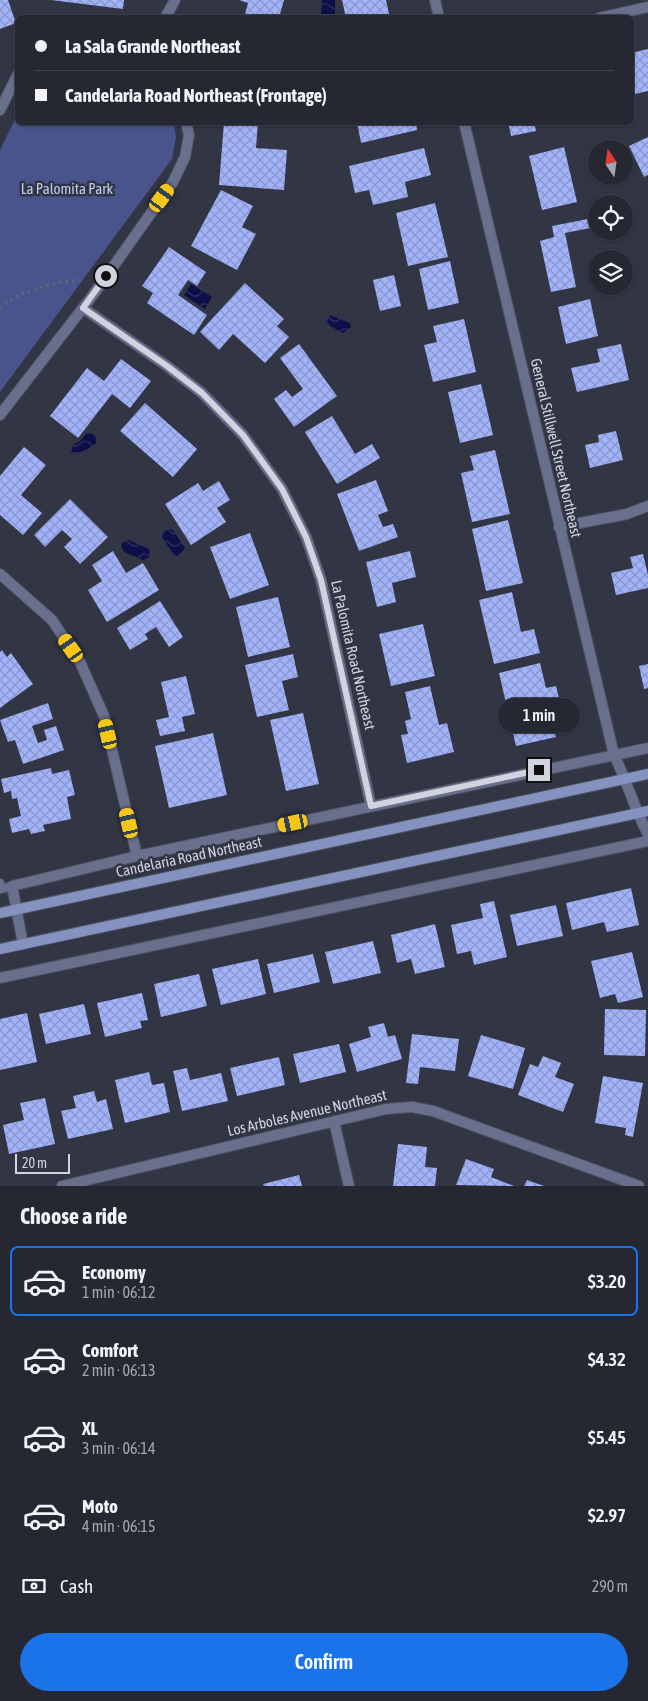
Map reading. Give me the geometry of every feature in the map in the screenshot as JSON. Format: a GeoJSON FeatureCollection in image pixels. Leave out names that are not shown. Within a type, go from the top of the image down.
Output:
{"type":"FeatureCollection","features":[{"type":"Feature","properties":{"kind":"main road","name":"Candelaria Road Northeast"},"geometry":{"type":"LineString","coordinates":[[0,913],[648,774]]}},
{"type":"Feature","properties":{"kind":"main road"},"geometry":{"type":"LineString","coordinates":[[0,949],[648,811]]}},
{"type":"Feature","properties":{"kind":"street"},"geometry":{"type":"LineString","coordinates":[[167,15],[175,0]]}},
{"type":"Feature","properties":{"kind":"street"},"geometry":{"type":"LineString","coordinates":[[435,0],[438,15]]}},
{"type":"Feature","properties":{"kind":"street"},"geometry":{"type":"LineString","coordinates":[[612,15],[648,7]]}},
{"type":"Feature","properties":{"kind":"street"},"geometry":{"type":"LineString","coordinates":[[0,110],[15,80]]}},
{"type":"Feature","properties":{"kind":"street"},"geometry":{"type":"LineString","coordinates":[[0,415],[83,308],[173,182],[185,157],[189,135],[187,125]]}},
{"type":"Feature","properties":{"kind":"street","name":"General Stillwell Street Northeast"},"geometry":{"type":"LineString","coordinates":[[465,125],[614,755],[626,779],[637,813],[648,834]]}},
{"type":"Feature","properties":{"kind":"street","name":"La Palomita Road Northeast"},"geometry":{"type":"LineString","coordinates":[[83,308],[167,366],[202,393],[243,435],[282,489],[306,537],[321,580],[371,806]]}},
{"type":"Feature","properties":{"kind":"street"},"geometry":{"type":"LineString","coordinates":[[559,527],[626,514],[648,506]]}},
{"type":"Feature","properties":{"kind":"street"},"geometry":{"type":"LineString","coordinates":[[0,574],[52,620],[80,662],[104,716],[137,856]]}},
{"type":"Feature","properties":{"kind":"street"},"geometry":{"type":"LineString","coordinates":[[22,944],[12,886],[137,856],[648,748]]}},
{"type":"Feature","properties":{"kind":"street"},"geometry":{"type":"LineString","coordinates":[[0,978],[648,840]]}},
{"type":"Feature","properties":{"kind":"street","name":"Los Arboles Avenue Northeast"},"geometry":{"type":"LineString","coordinates":[[62,1186],[106,1181],[334,1121],[386,1109],[412,1107],[434,1111],[639,1186]]}},
{"type":"Feature","properties":{"kind":"street"},"geometry":{"type":"LineString","coordinates":[[334,1121],[349,1186]]}},
{"type":"Feature","properties":{"kind":"lane"},"geometry":{"type":"LineString","coordinates":[[0,883],[1,889],[12,886]]}},
{"type":"Feature","properties":{"kind":"path"},"geometry":{"type":"LineString","coordinates":[[0,308],[5,303],[53,284],[79,280]]}},
{"type":"Feature","properties":{"kind":"green space","name":"La Palomita Park"},"geometry":{"type":"Polygon","coordinates":[[[15,119],[15,125],[174,125],[176,137],[172,159],[0,392],[0,150],[15,119]]]}},
{"type":"Feature","properties":{"kind":"water"},"geometry":{"type":"Polygon","coordinates":[[[322,0],[335,0],[335,15],[321,15],[322,0]]]}},
{"type":"Feature","properties":{"kind":"water"},"geometry":{"type":"Polygon","coordinates":[[[191,284],[212,297],[205,309],[184,295],[191,284]]]}},
{"type":"Feature","properties":{"kind":"water"},"geometry":{"type":"Polygon","coordinates":[[[330,315],[350,323],[351,327],[343,333],[330,326],[327,321],[330,315]]]}},
{"type":"Feature","properties":{"kind":"water"},"geometry":{"type":"Polygon","coordinates":[[[93,433],[96,443],[81,452],[71,452],[73,445],[86,434],[93,433]]]}},
{"type":"Feature","properties":{"kind":"water"},"geometry":{"type":"Polygon","coordinates":[[[169,529],[173,530],[185,548],[178,556],[174,555],[162,537],[164,532],[169,529]]]}},
{"type":"Feature","properties":{"kind":"water"},"geometry":{"type":"Polygon","coordinates":[[[129,540],[149,549],[150,557],[143,560],[124,552],[121,546],[123,541],[129,540]]]}},
{"type":"Feature","properties":{"kind":"building"},"geometry":{"type":"Polygon","coordinates":[[[0,0],[8,0],[15,23],[0,29],[0,0]]]}},
{"type":"Feature","properties":{"kind":"building"},"geometry":{"type":"Polygon","coordinates":[[[51,0],[124,0],[123,9],[51,0]]]}},
{"type":"Feature","properties":{"kind":"building"},"geometry":{"type":"Polygon","coordinates":[[[239,0],[284,0],[280,15],[245,15],[248,3],[239,0]]]}},
{"type":"Feature","properties":{"kind":"building"},"geometry":{"type":"Polygon","coordinates":[[[342,0],[386,0],[389,15],[345,15],[342,0]]]}},
{"type":"Feature","properties":{"kind":"building"},"geometry":{"type":"Polygon","coordinates":[[[648,49],[648,91],[634,94],[634,52],[648,49]]]}},
{"type":"Feature","properties":{"kind":"building"},"geometry":{"type":"Polygon","coordinates":[[[224,125],[258,125],[256,148],[287,150],[284,190],[219,185],[224,125]]]}},
{"type":"Feature","properties":{"kind":"building"},"geometry":{"type":"Polygon","coordinates":[[[358,125],[416,125],[417,130],[361,143],[358,125]]]}},
{"type":"Feature","properties":{"kind":"building"},"geometry":{"type":"Polygon","coordinates":[[[509,125],[535,125],[536,131],[511,136],[509,125]]]}},
{"type":"Feature","properties":{"kind":"building"},"geometry":{"type":"Polygon","coordinates":[[[648,137],[648,175],[644,177],[633,154],[633,144],[648,137]]]}},
{"type":"Feature","properties":{"kind":"building"},"geometry":{"type":"Polygon","coordinates":[[[564,147],[577,202],[542,210],[529,156],[564,147]]]}},
{"type":"Feature","properties":{"kind":"building"},"geometry":{"type":"Polygon","coordinates":[[[424,148],[431,175],[405,182],[408,197],[373,205],[369,190],[355,193],[349,166],[424,148]]]}},
{"type":"Feature","properties":{"kind":"building"},"geometry":{"type":"Polygon","coordinates":[[[221,190],[253,206],[242,227],[256,234],[237,270],[191,246],[221,190]]]}},
{"type":"Feature","properties":{"kind":"building"},"geometry":{"type":"Polygon","coordinates":[[[435,203],[448,257],[408,266],[396,213],[435,203]]]}},
{"type":"Feature","properties":{"kind":"building"},"geometry":{"type":"Polygon","coordinates":[[[588,219],[588,228],[565,233],[576,287],[551,292],[540,241],[554,237],[552,226],[588,219]]]}},
{"type":"Feature","properties":{"kind":"building"},"geometry":{"type":"Polygon","coordinates":[[[169,247],[206,272],[197,286],[188,280],[178,295],[207,315],[194,335],[147,303],[153,293],[142,286],[169,247]]]}},
{"type":"Feature","properties":{"kind":"building"},"geometry":{"type":"Polygon","coordinates":[[[450,261],[459,303],[428,310],[419,269],[450,261]]]}},
{"type":"Feature","properties":{"kind":"building"},"geometry":{"type":"Polygon","coordinates":[[[394,275],[401,306],[380,311],[373,280],[394,275]]]}},
{"type":"Feature","properties":{"kind":"building"},"geometry":{"type":"Polygon","coordinates":[[[245,283],[284,319],[277,326],[289,337],[265,363],[233,334],[219,350],[200,332],[245,283]]]}},
{"type":"Feature","properties":{"kind":"building"},"geometry":{"type":"Polygon","coordinates":[[[590,299],[598,336],[566,344],[558,307],[590,299]]]}},
{"type":"Feature","properties":{"kind":"building"},"geometry":{"type":"Polygon","coordinates":[[[464,319],[476,372],[433,382],[424,345],[437,342],[433,326],[464,319]]]}},
{"type":"Feature","properties":{"kind":"building"},"geometry":{"type":"Polygon","coordinates":[[[299,344],[337,396],[294,427],[274,399],[286,390],[292,397],[303,389],[280,358],[299,344]]]}},
{"type":"Feature","properties":{"kind":"building"},"geometry":{"type":"Polygon","coordinates":[[[621,344],[629,380],[577,392],[571,368],[600,362],[597,349],[621,344]]]}},
{"type":"Feature","properties":{"kind":"building"},"geometry":{"type":"Polygon","coordinates":[[[121,359],[151,381],[130,408],[112,394],[78,438],[50,416],[87,368],[104,381],[121,359]]]}},
{"type":"Feature","properties":{"kind":"building"},"geometry":{"type":"Polygon","coordinates":[[[481,384],[493,435],[460,443],[448,392],[481,384]]]}},
{"type":"Feature","properties":{"kind":"building"},"geometry":{"type":"Polygon","coordinates":[[[145,403],[197,449],[173,477],[120,431],[145,403]]]}},
{"type":"Feature","properties":{"kind":"building"},"geometry":{"type":"Polygon","coordinates":[[[332,416],[355,454],[372,444],[380,458],[337,484],[305,432],[332,416]]]}},
{"type":"Feature","properties":{"kind":"building"},"geometry":{"type":"Polygon","coordinates":[[[616,431],[623,460],[590,468],[585,445],[599,442],[598,435],[616,431]]]}},
{"type":"Feature","properties":{"kind":"building"},"geometry":{"type":"Polygon","coordinates":[[[24,447],[46,465],[21,495],[42,513],[23,535],[0,515],[0,476],[24,447]]]}},
{"type":"Feature","properties":{"kind":"building"},"geometry":{"type":"Polygon","coordinates":[[[495,450],[510,514],[472,522],[461,473],[474,470],[470,456],[495,450]]]}},
{"type":"Feature","properties":{"kind":"building"},"geometry":{"type":"Polygon","coordinates":[[[376,480],[388,511],[378,515],[383,527],[393,524],[398,537],[359,551],[337,494],[376,480]]]}},
{"type":"Feature","properties":{"kind":"building"},"geometry":{"type":"Polygon","coordinates":[[[219,481],[230,500],[217,508],[226,522],[191,545],[165,504],[198,483],[203,491],[219,481]]]}},
{"type":"Feature","properties":{"kind":"building"},"geometry":{"type":"Polygon","coordinates":[[[70,499],[108,537],[80,564],[64,547],[72,539],[62,530],[45,547],[34,535],[70,499]]]}},
{"type":"Feature","properties":{"kind":"building"},"geometry":{"type":"Polygon","coordinates":[[[508,520],[523,583],[486,591],[472,529],[508,520]]]}},
{"type":"Feature","properties":{"kind":"building"},"geometry":{"type":"Polygon","coordinates":[[[250,533],[269,585],[230,599],[210,547],[250,533]]]}},
{"type":"Feature","properties":{"kind":"building"},"geometry":{"type":"Polygon","coordinates":[[[113,551],[126,573],[143,563],[159,590],[107,622],[88,590],[102,581],[92,565],[113,551]]]}},
{"type":"Feature","properties":{"kind":"building"},"geometry":{"type":"Polygon","coordinates":[[[410,551],[416,577],[392,583],[396,602],[377,607],[366,562],[410,551]]]}},
{"type":"Feature","properties":{"kind":"building"},"geometry":{"type":"Polygon","coordinates":[[[643,554],[648,575],[648,588],[616,595],[611,573],[633,568],[630,557],[643,554]]]}},
{"type":"Feature","properties":{"kind":"building"},"geometry":{"type":"Polygon","coordinates":[[[512,592],[521,632],[534,629],[540,653],[494,664],[479,600],[512,592]]]}},
{"type":"Feature","properties":{"kind":"building"},"geometry":{"type":"Polygon","coordinates":[[[278,597],[290,647],[248,657],[236,607],[278,597]]]}},
{"type":"Feature","properties":{"kind":"building"},"geometry":{"type":"Polygon","coordinates":[[[160,601],[183,637],[169,647],[156,627],[145,634],[148,639],[130,650],[117,628],[160,601]]]}},
{"type":"Feature","properties":{"kind":"building"},"geometry":{"type":"Polygon","coordinates":[[[423,624],[435,676],[391,686],[379,634],[423,624]]]}},
{"type":"Feature","properties":{"kind":"building"},"geometry":{"type":"Polygon","coordinates":[[[2,650],[7,657],[11,653],[33,684],[0,708],[0,652],[2,650]]]}},
{"type":"Feature","properties":{"kind":"building"},"geometry":{"type":"Polygon","coordinates":[[[293,654],[298,677],[282,681],[289,710],[257,717],[245,665],[293,654]]]}},
{"type":"Feature","properties":{"kind":"building"},"geometry":{"type":"Polygon","coordinates":[[[540,663],[546,688],[556,686],[561,706],[550,709],[556,737],[516,746],[499,673],[540,663]]]}},
{"type":"Feature","properties":{"kind":"building"},"geometry":{"type":"Polygon","coordinates":[[[648,664],[648,688],[644,689],[639,666],[648,664]]]}},
{"type":"Feature","properties":{"kind":"building"},"geometry":{"type":"Polygon","coordinates":[[[186,676],[195,714],[182,717],[185,731],[160,736],[156,720],[169,717],[161,682],[186,676]]]}},
{"type":"Feature","properties":{"kind":"building"},"geometry":{"type":"Polygon","coordinates":[[[430,686],[439,725],[447,723],[454,752],[407,763],[401,735],[408,734],[405,721],[411,719],[405,692],[430,686]]]}},
{"type":"Feature","properties":{"kind":"building"},"geometry":{"type":"Polygon","coordinates":[[[48,703],[53,719],[32,726],[38,743],[47,740],[44,730],[56,726],[64,750],[23,764],[15,740],[8,742],[0,720],[48,703]]]}},
{"type":"Feature","properties":{"kind":"building"},"geometry":{"type":"Polygon","coordinates":[[[303,713],[319,784],[286,791],[270,720],[303,713]]]}},
{"type":"Feature","properties":{"kind":"building"},"geometry":{"type":"Polygon","coordinates":[[[213,733],[227,795],[169,808],[155,746],[213,733]]]}},
{"type":"Feature","properties":{"kind":"building"},"geometry":{"type":"Polygon","coordinates":[[[51,768],[52,774],[69,770],[75,795],[67,797],[71,819],[43,825],[45,831],[31,834],[29,829],[12,833],[9,819],[21,816],[17,798],[12,799],[11,791],[4,793],[1,779],[51,768]]]}},
{"type":"Feature","properties":{"kind":"building"},"geometry":{"type":"Polygon","coordinates":[[[631,888],[639,925],[607,932],[604,922],[572,930],[566,903],[631,888]]]}},
{"type":"Feature","properties":{"kind":"building"},"geometry":{"type":"Polygon","coordinates":[[[494,901],[507,957],[474,965],[471,951],[457,954],[451,925],[483,918],[480,904],[494,901]]]}},
{"type":"Feature","properties":{"kind":"building"},"geometry":{"type":"Polygon","coordinates":[[[556,905],[563,936],[517,946],[510,915],[556,905]]]}},
{"type":"Feature","properties":{"kind":"building"},"geometry":{"type":"Polygon","coordinates":[[[435,924],[445,967],[415,974],[411,959],[397,963],[391,935],[435,924]]]}},
{"type":"Feature","properties":{"kind":"building"},"geometry":{"type":"Polygon","coordinates":[[[373,941],[381,973],[333,984],[325,952],[373,941]]]}},
{"type":"Feature","properties":{"kind":"building"},"geometry":{"type":"Polygon","coordinates":[[[632,952],[643,997],[618,1003],[615,994],[600,998],[591,961],[632,952]]]}},
{"type":"Feature","properties":{"kind":"building"},"geometry":{"type":"Polygon","coordinates":[[[313,954],[320,982],[274,993],[267,964],[313,954]]]}},
{"type":"Feature","properties":{"kind":"building"},"geometry":{"type":"Polygon","coordinates":[[[258,959],[266,994],[221,1005],[212,969],[258,959]]]}},
{"type":"Feature","properties":{"kind":"building"},"geometry":{"type":"Polygon","coordinates":[[[199,974],[207,1006],[161,1017],[154,984],[199,974]]]}},
{"type":"Feature","properties":{"kind":"building"},"geometry":{"type":"Polygon","coordinates":[[[142,993],[148,1020],[140,1021],[142,1028],[105,1037],[97,1003],[142,993]]]}},
{"type":"Feature","properties":{"kind":"building"},"geometry":{"type":"Polygon","coordinates":[[[84,1004],[91,1034],[46,1044],[39,1014],[84,1004]]]}},
{"type":"Feature","properties":{"kind":"building"},"geometry":{"type":"Polygon","coordinates":[[[605,1009],[646,1010],[645,1056],[604,1055],[605,1009]]]}},
{"type":"Feature","properties":{"kind":"building"},"geometry":{"type":"Polygon","coordinates":[[[27,1013],[37,1062],[0,1070],[0,1019],[27,1013]]]}},
{"type":"Feature","properties":{"kind":"building"},"geometry":{"type":"Polygon","coordinates":[[[384,1023],[388,1037],[395,1035],[402,1059],[357,1072],[349,1044],[371,1037],[368,1027],[384,1023]]]}},
{"type":"Feature","properties":{"kind":"building"},"geometry":{"type":"Polygon","coordinates":[[[412,1034],[459,1039],[455,1071],[420,1067],[418,1084],[406,1083],[412,1034]]]}},
{"type":"Feature","properties":{"kind":"building"},"geometry":{"type":"Polygon","coordinates":[[[481,1035],[525,1048],[513,1089],[468,1076],[481,1035]]]}},
{"type":"Feature","properties":{"kind":"building"},"geometry":{"type":"Polygon","coordinates":[[[339,1044],[346,1072],[300,1083],[293,1054],[339,1044]]]}},
{"type":"Feature","properties":{"kind":"building"},"geometry":{"type":"Polygon","coordinates":[[[543,1056],[561,1063],[555,1077],[574,1084],[563,1112],[518,1095],[530,1064],[538,1067],[543,1056]]]}},
{"type":"Feature","properties":{"kind":"building"},"geometry":{"type":"Polygon","coordinates":[[[279,1057],[285,1085],[237,1096],[230,1068],[279,1057]]]}},
{"type":"Feature","properties":{"kind":"building"},"geometry":{"type":"Polygon","coordinates":[[[187,1068],[190,1080],[221,1073],[228,1101],[182,1111],[173,1071],[187,1068]]]}},
{"type":"Feature","properties":{"kind":"building"},"geometry":{"type":"Polygon","coordinates":[[[149,1072],[152,1085],[164,1083],[170,1112],[125,1123],[115,1080],[149,1072]]]}},
{"type":"Feature","properties":{"kind":"building"},"geometry":{"type":"Polygon","coordinates":[[[603,1076],[643,1083],[633,1137],[625,1135],[626,1128],[595,1123],[603,1076]]]}},
{"type":"Feature","properties":{"kind":"building"},"geometry":{"type":"Polygon","coordinates":[[[94,1091],[97,1102],[106,1099],[113,1129],[68,1139],[61,1111],[76,1108],[73,1096],[94,1091]]]}},
{"type":"Feature","properties":{"kind":"building"},"geometry":{"type":"Polygon","coordinates":[[[45,1098],[55,1144],[9,1154],[3,1125],[24,1120],[20,1103],[45,1098]]]}},
{"type":"Feature","properties":{"kind":"building"},"geometry":{"type":"Polygon","coordinates":[[[398,1144],[427,1147],[425,1167],[437,1168],[435,1186],[393,1186],[398,1144]]]}},
{"type":"Feature","properties":{"kind":"building"},"geometry":{"type":"Polygon","coordinates":[[[466,1159],[494,1169],[491,1177],[514,1186],[456,1185],[466,1159]]]}},
{"type":"Feature","properties":{"kind":"building"},"geometry":{"type":"Polygon","coordinates":[[[299,1175],[302,1186],[264,1186],[263,1184],[299,1175]]]}},
{"type":"Feature","properties":{"kind":"building"},"geometry":{"type":"Polygon","coordinates":[[[527,1180],[544,1186],[524,1186],[527,1180]]]}},
{"type":"Feature","properties":{"kind":"route"},"geometry":{"type":"LineString","coordinates":[[106,276],[83,308],[167,366],[202,393],[243,435],[282,489],[306,537],[321,580],[371,806],[539,770]]}}]}
